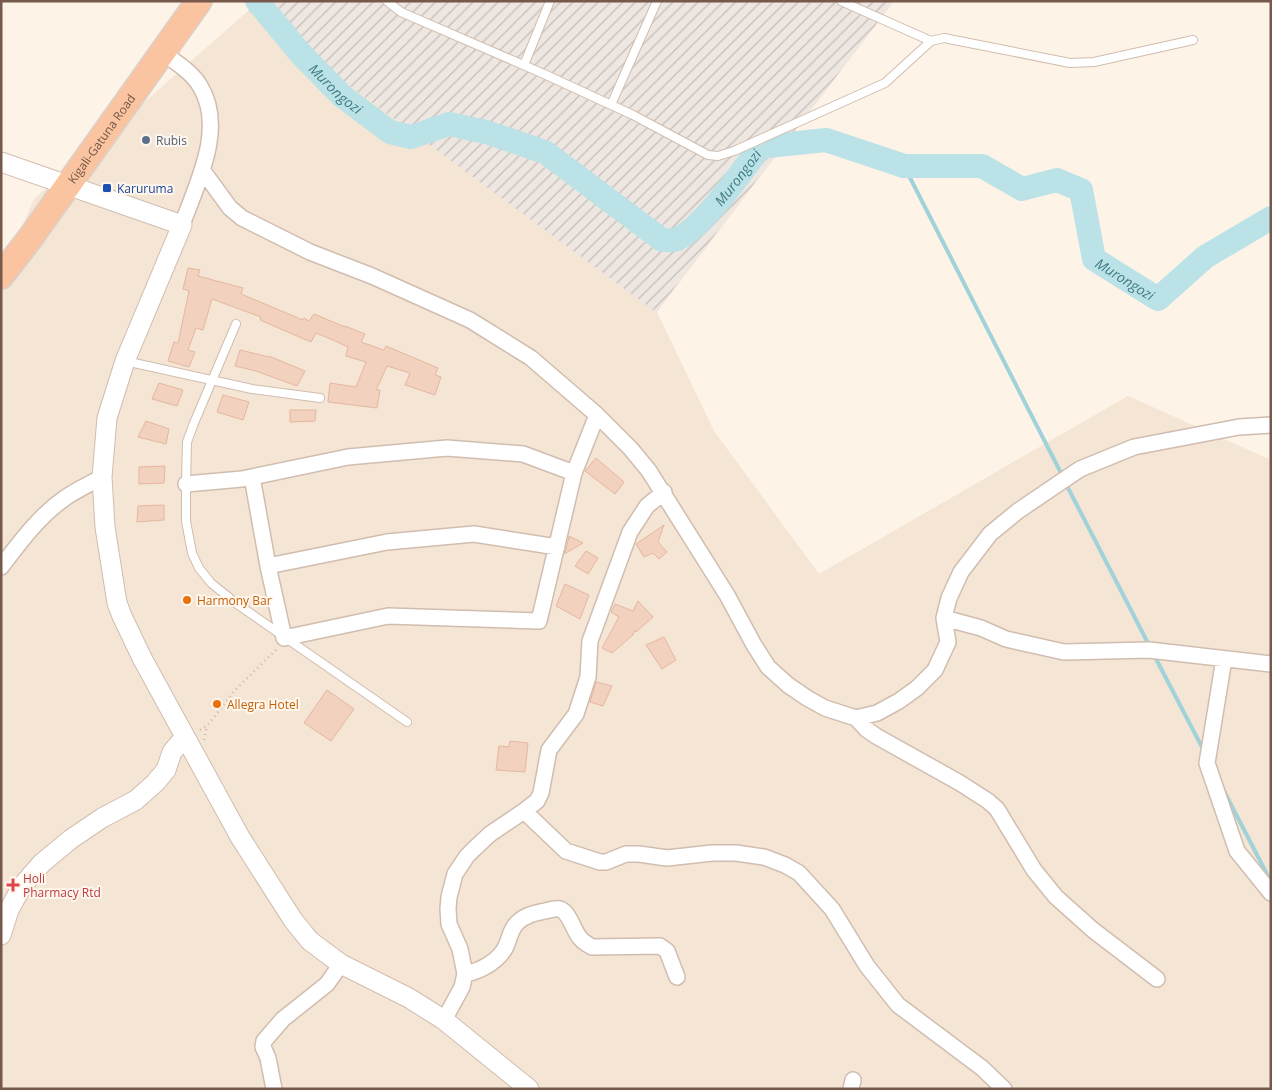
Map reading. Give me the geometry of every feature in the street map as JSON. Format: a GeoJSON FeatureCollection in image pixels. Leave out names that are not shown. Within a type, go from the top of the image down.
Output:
{"type":"FeatureCollection","features":[{"type":"Feature","properties":{"kind":"highway","name":"Kigali-Gatuna Road"},"geometry":{"type":"LineString","coordinates":[[1,276],[31,237],[199,1]]}},
{"type":"Feature","properties":{"kind":"street"},"geometry":{"type":"LineString","coordinates":[[163,53],[193,77],[206,98],[211,113],[208,147],[203,171],[125,361],[107,418],[102,477],[105,527],[117,603],[142,658],[240,837],[293,920],[310,941],[341,964],[409,998],[444,1020],[529,1089]]}},
{"type":"Feature","properties":{"kind":"street"},"geometry":{"type":"LineString","coordinates":[[1,162],[182,225]]}},
{"type":"Feature","properties":{"kind":"street"},"geometry":{"type":"LineString","coordinates":[[203,171],[230,208],[242,218],[310,252],[372,276],[470,320],[530,358],[597,415],[631,449],[664,492],[768,667],[788,685],[813,701],[826,708],[856,718],[876,736],[960,783],[988,801],[997,809],[1034,870],[1056,897],[1093,930],[1157,979]]}},
{"type":"Feature","properties":{"kind":"street"},"geometry":{"type":"LineString","coordinates":[[252,477],[268,566],[284,638],[388,616],[539,620],[574,473],[597,415]]}},
{"type":"Feature","properties":{"kind":"street"},"geometry":{"type":"LineString","coordinates":[[856,718],[877,713],[899,701],[917,688],[935,670],[948,642],[944,618],[949,598],[961,572],[990,534],[1018,512],[1080,469],[1134,446],[1239,426],[1271,425]]}},
{"type":"Feature","properties":{"kind":"street"},"geometry":{"type":"LineString","coordinates":[[186,484],[252,477],[348,457],[447,448],[523,454],[574,473]]}},
{"type":"Feature","properties":{"kind":"street"},"geometry":{"type":"LineString","coordinates":[[1,567],[47,512],[66,497],[102,477]]}},
{"type":"Feature","properties":{"kind":"street"},"geometry":{"type":"LineString","coordinates":[[444,1020],[462,987],[465,974],[460,950],[449,924],[448,916],[449,897],[455,874],[467,856],[490,834],[524,812],[537,801],[541,793],[550,750],[576,714],[588,677],[590,641],[630,532],[647,506],[664,492]]}},
{"type":"Feature","properties":{"kind":"street"},"geometry":{"type":"LineString","coordinates":[[268,566],[387,542],[474,534],[557,547]]}},
{"type":"Feature","properties":{"kind":"street"},"geometry":{"type":"LineString","coordinates":[[944,618],[981,628],[1013,642],[1064,652],[1149,650],[1271,664]]}},
{"type":"Feature","properties":{"kind":"street"},"geometry":{"type":"LineString","coordinates":[[1224,660],[1207,763],[1237,851],[1271,893]]}},
{"type":"Feature","properties":{"kind":"street"},"geometry":{"type":"LineString","coordinates":[[1,935],[9,910],[22,886],[42,863],[71,839],[102,818],[136,800],[166,770],[172,752],[185,737]]}},
{"type":"Feature","properties":{"kind":"street"},"geometry":{"type":"LineString","coordinates":[[524,812],[566,851],[600,862],[606,862],[626,854],[666,858],[712,853],[736,853],[764,857],[799,873],[832,910],[866,966],[898,1004],[982,1068],[1004,1089]]}},
{"type":"Feature","properties":{"kind":"street"},"geometry":{"type":"LineString","coordinates":[[465,974],[482,969],[499,956],[506,946],[511,931],[525,916],[551,909],[559,909],[564,913],[578,936],[592,947],[660,946],[667,952],[677,978]]}},
{"type":"Feature","properties":{"kind":"street"},"geometry":{"type":"LineString","coordinates":[[274,1089],[268,1058],[263,1047],[264,1041],[283,1019],[327,984],[341,964]]}},
{"type":"Feature","properties":{"kind":"lane"},"geometry":{"type":"LineString","coordinates":[[387,1],[401,12],[612,105],[708,155],[718,156],[734,151],[885,83],[932,42],[944,38],[1070,63],[1094,62],[1193,40]]}},
{"type":"Feature","properties":{"kind":"lane"},"geometry":{"type":"LineString","coordinates":[[524,65],[550,1]]}},
{"type":"Feature","properties":{"kind":"lane"},"geometry":{"type":"LineString","coordinates":[[612,105],[657,1]]}},
{"type":"Feature","properties":{"kind":"lane"},"geometry":{"type":"LineString","coordinates":[[841,1],[932,42]]}},
{"type":"Feature","properties":{"kind":"lane"},"geometry":{"type":"LineString","coordinates":[[236,324],[187,442],[186,521],[192,553],[199,568],[211,583],[284,638],[407,722]]}},
{"type":"Feature","properties":{"kind":"lane"},"geometry":{"type":"LineString","coordinates":[[125,361],[252,389],[320,398]]}},
{"type":"Feature","properties":{"kind":"path"},"geometry":{"type":"LineString","coordinates":[[185,737],[208,725],[234,691],[276,650],[284,638]]}},
{"type":"Feature","properties":{"kind":"shaded area"},"geometry":{"type":"Polygon","coordinates":[[[254,1],[894,1],[657,312],[714,431],[819,574],[1128,396],[1271,460],[1271,1089],[1,1089],[1,275],[34,199],[248,11],[254,1]]]}},
{"type":"Feature","properties":{"kind":"shaded area"},"geometry":{"type":"Polygon","coordinates":[[[254,1],[894,1],[656,312],[248,11],[254,1]]]}},
{"type":"Feature","properties":{"kind":"building"},"geometry":{"type":"Polygon","coordinates":[[[188,268],[200,270],[198,276],[243,288],[241,294],[303,320],[304,318],[309,321],[314,314],[365,334],[361,342],[384,350],[386,346],[438,368],[435,375],[441,377],[435,395],[405,385],[410,373],[387,366],[376,390],[380,390],[377,408],[328,402],[330,383],[356,387],[366,362],[346,356],[348,347],[316,333],[311,342],[260,320],[261,317],[212,299],[203,330],[196,328],[188,350],[195,352],[189,367],[168,361],[174,342],[178,343],[189,291],[183,289],[188,268]]]}},
{"type":"Feature","properties":{"kind":"building"},"geometry":{"type":"Polygon","coordinates":[[[240,350],[269,356],[305,371],[297,386],[256,371],[235,366],[240,350]]]}},
{"type":"Feature","properties":{"kind":"building"},"geometry":{"type":"Polygon","coordinates":[[[159,383],[183,390],[177,406],[152,399],[159,383]]]}},
{"type":"Feature","properties":{"kind":"building"},"geometry":{"type":"Polygon","coordinates":[[[223,395],[249,402],[243,420],[217,412],[223,395]]]}},
{"type":"Feature","properties":{"kind":"building"},"geometry":{"type":"Polygon","coordinates":[[[290,410],[316,410],[315,421],[290,422],[290,410]]]}},
{"type":"Feature","properties":{"kind":"building"},"geometry":{"type":"Polygon","coordinates":[[[146,421],[169,429],[166,444],[138,437],[146,421]]]}},
{"type":"Feature","properties":{"kind":"building"},"geometry":{"type":"Polygon","coordinates":[[[596,458],[624,482],[615,494],[585,471],[596,458]]]}},
{"type":"Feature","properties":{"kind":"building"},"geometry":{"type":"Polygon","coordinates":[[[165,466],[164,483],[139,484],[139,467],[165,466]]]}},
{"type":"Feature","properties":{"kind":"building"},"geometry":{"type":"Polygon","coordinates":[[[164,505],[164,520],[137,522],[138,506],[164,505]]]}},
{"type":"Feature","properties":{"kind":"building"},"geometry":{"type":"Polygon","coordinates":[[[664,525],[658,542],[667,552],[659,559],[653,553],[644,557],[636,544],[664,525]]]}},
{"type":"Feature","properties":{"kind":"building"},"geometry":{"type":"Polygon","coordinates":[[[569,536],[583,543],[564,554],[566,549],[569,536]]]}},
{"type":"Feature","properties":{"kind":"building"},"geometry":{"type":"Polygon","coordinates":[[[586,551],[598,558],[588,574],[575,566],[586,551]]]}},
{"type":"Feature","properties":{"kind":"building"},"geometry":{"type":"Polygon","coordinates":[[[565,584],[589,595],[580,619],[556,606],[565,584]]]}},
{"type":"Feature","properties":{"kind":"building"},"geometry":{"type":"Polygon","coordinates":[[[638,601],[653,617],[636,632],[635,630],[633,635],[612,653],[602,648],[619,617],[611,612],[615,604],[633,611],[638,601]]]}},
{"type":"Feature","properties":{"kind":"building"},"geometry":{"type":"Polygon","coordinates":[[[664,637],[676,660],[662,669],[646,645],[664,637]]]}},
{"type":"Feature","properties":{"kind":"building"},"geometry":{"type":"Polygon","coordinates":[[[596,682],[612,686],[603,706],[590,702],[596,682]]]}},
{"type":"Feature","properties":{"kind":"building"},"geometry":{"type":"Polygon","coordinates":[[[327,690],[354,709],[331,741],[304,723],[327,690]]]}},
{"type":"Feature","properties":{"kind":"building"},"geometry":{"type":"Polygon","coordinates":[[[510,741],[528,743],[525,772],[496,770],[499,746],[509,747],[510,741]]]}},
{"type":"Feature","properties":{"kind":"waterway","name":"Murongozi"},"geometry":{"type":"LineString","coordinates":[[257,1],[300,53],[342,96],[390,132],[411,137],[449,124],[486,132],[545,152],[662,240],[677,239],[698,224],[722,198],[760,147],[826,140],[904,166],[982,166],[1022,189],[1057,180],[1081,190],[1094,259],[1158,299],[1205,257],[1271,218]]}},
{"type":"Feature","properties":{"kind":"waterway"},"geometry":{"type":"LineString","coordinates":[[904,166],[1062,475]]}},
{"type":"Feature","properties":{"kind":"waterway"},"geometry":{"type":"LineString","coordinates":[[1065,482],[1150,647]]}},
{"type":"Feature","properties":{"kind":"waterway"},"geometry":{"type":"LineString","coordinates":[[1154,655],[1204,751]]}},
{"type":"Feature","properties":{"kind":"waterway"},"geometry":{"type":"LineString","coordinates":[[1224,791],[1271,882]]}},
{"type":"Feature","properties":{"kind":"place","name":"Rubis"},"geometry":{"type":"Point","coordinates":[146,140]}},
{"type":"Feature","properties":{"kind":"place","name":"Karuruma"},"geometry":{"type":"Point","coordinates":[107,188]}},
{"type":"Feature","properties":{"kind":"place","name":"Harmony Bar"},"geometry":{"type":"Point","coordinates":[187,600]}},
{"type":"Feature","properties":{"kind":"place","name":"Allegra Hotel"},"geometry":{"type":"Point","coordinates":[217,704]}},
{"type":"Feature","properties":{"kind":"place","name":"Holi Pharmacy Rtd"},"geometry":{"type":"Point","coordinates":[13,885]}}]}
